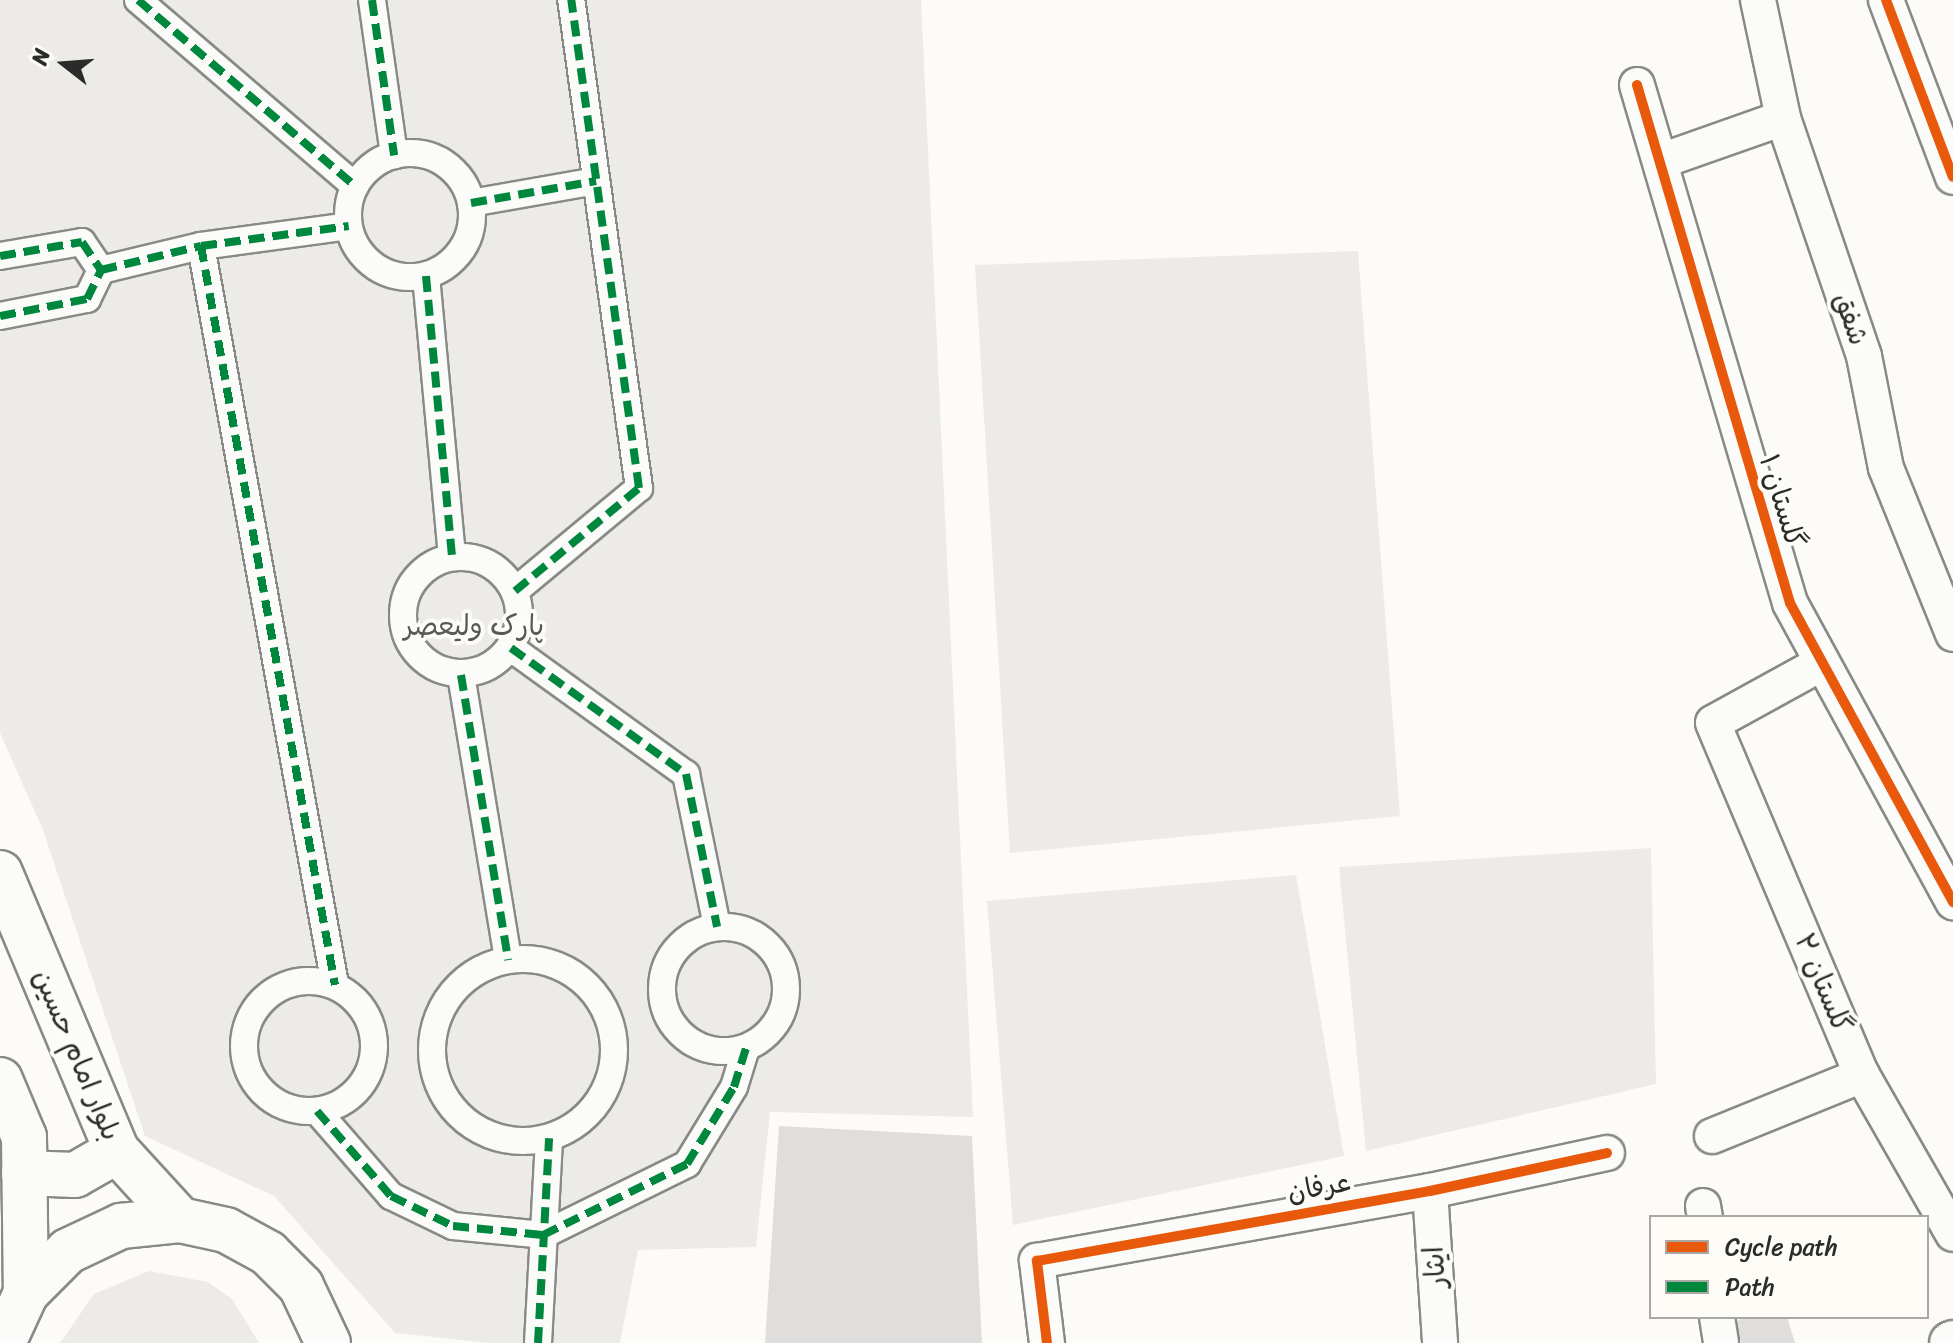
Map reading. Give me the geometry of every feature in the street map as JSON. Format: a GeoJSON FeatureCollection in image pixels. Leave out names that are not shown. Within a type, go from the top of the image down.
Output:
{"type":"FeatureCollection","features":[{"type":"Feature","properties":{"kind":"main road","name":"بلوار امام حسین"},"geometry":{"type":"LineString","coordinates":[[0,873],[117,1151],[180,1220]]}},
{"type":"Feature","properties":{"kind":"main road"},"geometry":{"type":"LineString","coordinates":[[0,1080],[24,1137],[24,1173],[10,1318]]}},
{"type":"Feature","properties":{"kind":"main road"},"geometry":{"type":"LineString","coordinates":[[24,1173],[75,1175],[117,1151]]}},
{"type":"Feature","properties":{"kind":"main road"},"geometry":{"type":"LineString","coordinates":[[10,1318],[68,1251],[121,1226],[180,1220],[226,1230],[268,1253],[301,1286],[334,1338]]}},
{"type":"Feature","properties":{"kind":"street"},"geometry":{"type":"LineString","coordinates":[[138,0],[355,186]]}},
{"type":"Feature","properties":{"kind":"street"},"geometry":{"type":"LineString","coordinates":[[372,0],[394,155]]}},
{"type":"Feature","properties":{"kind":"street"},"geometry":{"type":"LineString","coordinates":[[515,591],[639,488],[571,0]]}},
{"type":"Feature","properties":{"kind":"street","name":"شفق"},"geometry":{"type":"LineString","coordinates":[[1758,0],[1783,118],[1864,356],[1886,468],[1953,634]]}},
{"type":"Feature","properties":{"kind":"street"},"geometry":{"type":"LineString","coordinates":[[1886,0],[1953,177]]}},
{"type":"Feature","properties":{"kind":"street","name":"گلستان ۱"},"geometry":{"type":"LineString","coordinates":[[1637,85],[1758,511],[1790,603],[1953,902]]}},
{"type":"Feature","properties":{"kind":"street"},"geometry":{"type":"LineString","coordinates":[[1661,161],[1783,118]]}},
{"type":"Feature","properties":{"kind":"street"},"geometry":{"type":"LineString","coordinates":[[394,155],[434,157],[452,168],[471,203],[472,222],[458,256],[426,276],[386,273],[356,245],[349,226],[355,186],[365,172],[394,155]]}},
{"type":"Feature","properties":{"kind":"street"},"geometry":{"type":"LineString","coordinates":[[471,203],[596,181]]}},
{"type":"Feature","properties":{"kind":"street"},"geometry":{"type":"LineString","coordinates":[[101,270],[201,246],[349,226]]}},
{"type":"Feature","properties":{"kind":"street"},"geometry":{"type":"LineString","coordinates":[[0,256],[82,242],[101,270]]}},
{"type":"Feature","properties":{"kind":"street"},"geometry":{"type":"LineString","coordinates":[[201,246],[335,985],[367,1014],[374,1056],[355,1093],[317,1111],[296,1110],[260,1090],[244,1052],[246,1029],[263,1001],[291,983],[335,985]]}},
{"type":"Feature","properties":{"kind":"street"},"geometry":{"type":"LineString","coordinates":[[0,316],[87,299],[101,270]]}},
{"type":"Feature","properties":{"kind":"street"},"geometry":{"type":"LineString","coordinates":[[426,276],[452,557]]}},
{"type":"Feature","properties":{"kind":"street"},"geometry":{"type":"LineString","coordinates":[[452,557],[490,563],[515,591],[520,610],[511,648],[480,672],[461,675],[442,671],[412,648],[403,610],[418,575],[452,557]]}},
{"type":"Feature","properties":{"kind":"street"},"geometry":{"type":"LineString","coordinates":[[511,648],[686,774],[717,927]]}},
{"type":"Feature","properties":{"kind":"street","name":"گلستان ۲"},"geometry":{"type":"LineString","coordinates":[[1822,663],[1713,723],[1862,1075],[1953,1234]]}},
{"type":"Feature","properties":{"kind":"street"},"geometry":{"type":"LineString","coordinates":[[461,675],[508,960]]}},
{"type":"Feature","properties":{"kind":"street"},"geometry":{"type":"LineString","coordinates":[[317,1111],[391,1196],[453,1226],[543,1235],[687,1164],[734,1087],[746,1048],[777,1023],[787,984],[782,964],[756,935],[717,927],[696,933],[667,962],[663,1004],[672,1023],[705,1049],[746,1048]]}},
{"type":"Feature","properties":{"kind":"street"},"geometry":{"type":"LineString","coordinates":[[508,960],[539,960],[567,970],[591,989],[607,1015],[611,1075],[587,1113],[549,1138],[492,1136],[450,1105],[437,1082],[434,1029],[444,1004],[472,975],[508,960]]}},
{"type":"Feature","properties":{"kind":"street"},"geometry":{"type":"LineString","coordinates":[[1712,1136],[1862,1075]]}},
{"type":"Feature","properties":{"kind":"street"},"geometry":{"type":"LineString","coordinates":[[538,1343],[549,1138]]}},
{"type":"Feature","properties":{"kind":"street","name":"عرفان"},"geometry":{"type":"LineString","coordinates":[[1047,1343],[1037,1261],[1430,1191],[1607,1153]]}},
{"type":"Feature","properties":{"kind":"street","name":"ایثار"},"geometry":{"type":"LineString","coordinates":[[1430,1191],[1440,1343]]}},
{"type":"Feature","properties":{"kind":"street"},"geometry":{"type":"LineString","coordinates":[[1717,1319],[1721,1343]]}},
{"type":"Feature","properties":{"kind":"shaded area"},"geometry":{"type":"Polygon","coordinates":[[[1651,848],[1656,1084],[1366,1151],[1339,867],[1651,848]]]}},
{"type":"Feature","properties":{"kind":"shaded area"},"geometry":{"type":"Polygon","coordinates":[[[1296,875],[1344,1156],[1013,1225],[987,901],[1296,875]]]}},
{"type":"Feature","properties":{"kind":"green space","name":"پارک ولیعصر"},"geometry":{"type":"Polygon","coordinates":[[[0,0],[921,0],[973,1117],[770,1112],[756,1247],[638,1250],[620,1343],[491,1343],[395,1333],[274,1196],[145,1136],[43,830],[0,733],[0,0]]]}},
{"type":"Feature","properties":{"kind":"green space"},"geometry":{"type":"Polygon","coordinates":[[[1358,251],[1400,816],[1010,853],[975,265],[1358,251]]]}},
{"type":"Feature","properties":{"kind":"green space"},"geometry":{"type":"Polygon","coordinates":[[[149,1271],[208,1282],[232,1299],[259,1343],[60,1343],[94,1294],[149,1271]]]}},
{"type":"Feature","properties":{"kind":"building"},"geometry":{"type":"Polygon","coordinates":[[[779,1126],[972,1136],[982,1343],[765,1343],[779,1126]]]}},
{"type":"Feature","properties":{"kind":"building"},"geometry":{"type":"Polygon","coordinates":[[[1741,1319],[1788,1319],[1795,1343],[1741,1343],[1733,1323],[1741,1319]]]}},
{"type":"Feature","properties":{"kind":"marked path"},"geometry":{"type":"LineString","coordinates":[[138,0],[355,186]]}},
{"type":"Feature","properties":{"kind":"marked path"},"geometry":{"type":"LineString","coordinates":[[372,0],[394,155]]}},
{"type":"Feature","properties":{"kind":"marked path"},"geometry":{"type":"LineString","coordinates":[[515,591],[639,488],[571,0]]}},
{"type":"Feature","properties":{"kind":"marked path"},"geometry":{"type":"LineString","coordinates":[[471,203],[596,181]]}},
{"type":"Feature","properties":{"kind":"marked path"},"geometry":{"type":"LineString","coordinates":[[0,256],[82,242],[101,270],[201,246],[349,226]]}},
{"type":"Feature","properties":{"kind":"marked path"},"geometry":{"type":"LineString","coordinates":[[201,246],[335,985]]}},
{"type":"Feature","properties":{"kind":"marked path"},"geometry":{"type":"LineString","coordinates":[[0,316],[87,299],[101,270]]}},
{"type":"Feature","properties":{"kind":"marked path"},"geometry":{"type":"LineString","coordinates":[[426,276],[452,557]]}},
{"type":"Feature","properties":{"kind":"marked path"},"geometry":{"type":"LineString","coordinates":[[511,648],[686,774],[717,927]]}},
{"type":"Feature","properties":{"kind":"marked path"},"geometry":{"type":"LineString","coordinates":[[461,675],[508,960]]}},
{"type":"Feature","properties":{"kind":"marked path"},"geometry":{"type":"LineString","coordinates":[[317,1111],[391,1196],[453,1226],[543,1235],[687,1164],[734,1087],[746,1048]]}},
{"type":"Feature","properties":{"kind":"marked path"},"geometry":{"type":"LineString","coordinates":[[538,1343],[549,1138]]}},
{"type":"Feature","properties":{"kind":"cycle path"},"geometry":{"type":"LineString","coordinates":[[1886,0],[1953,177]]}},
{"type":"Feature","properties":{"kind":"cycle path"},"geometry":{"type":"LineString","coordinates":[[1637,85],[1790,603],[1953,902]]}},
{"type":"Feature","properties":{"kind":"cycle path"},"geometry":{"type":"LineString","coordinates":[[1047,1343],[1037,1261],[1430,1191],[1607,1153]]}}]}
